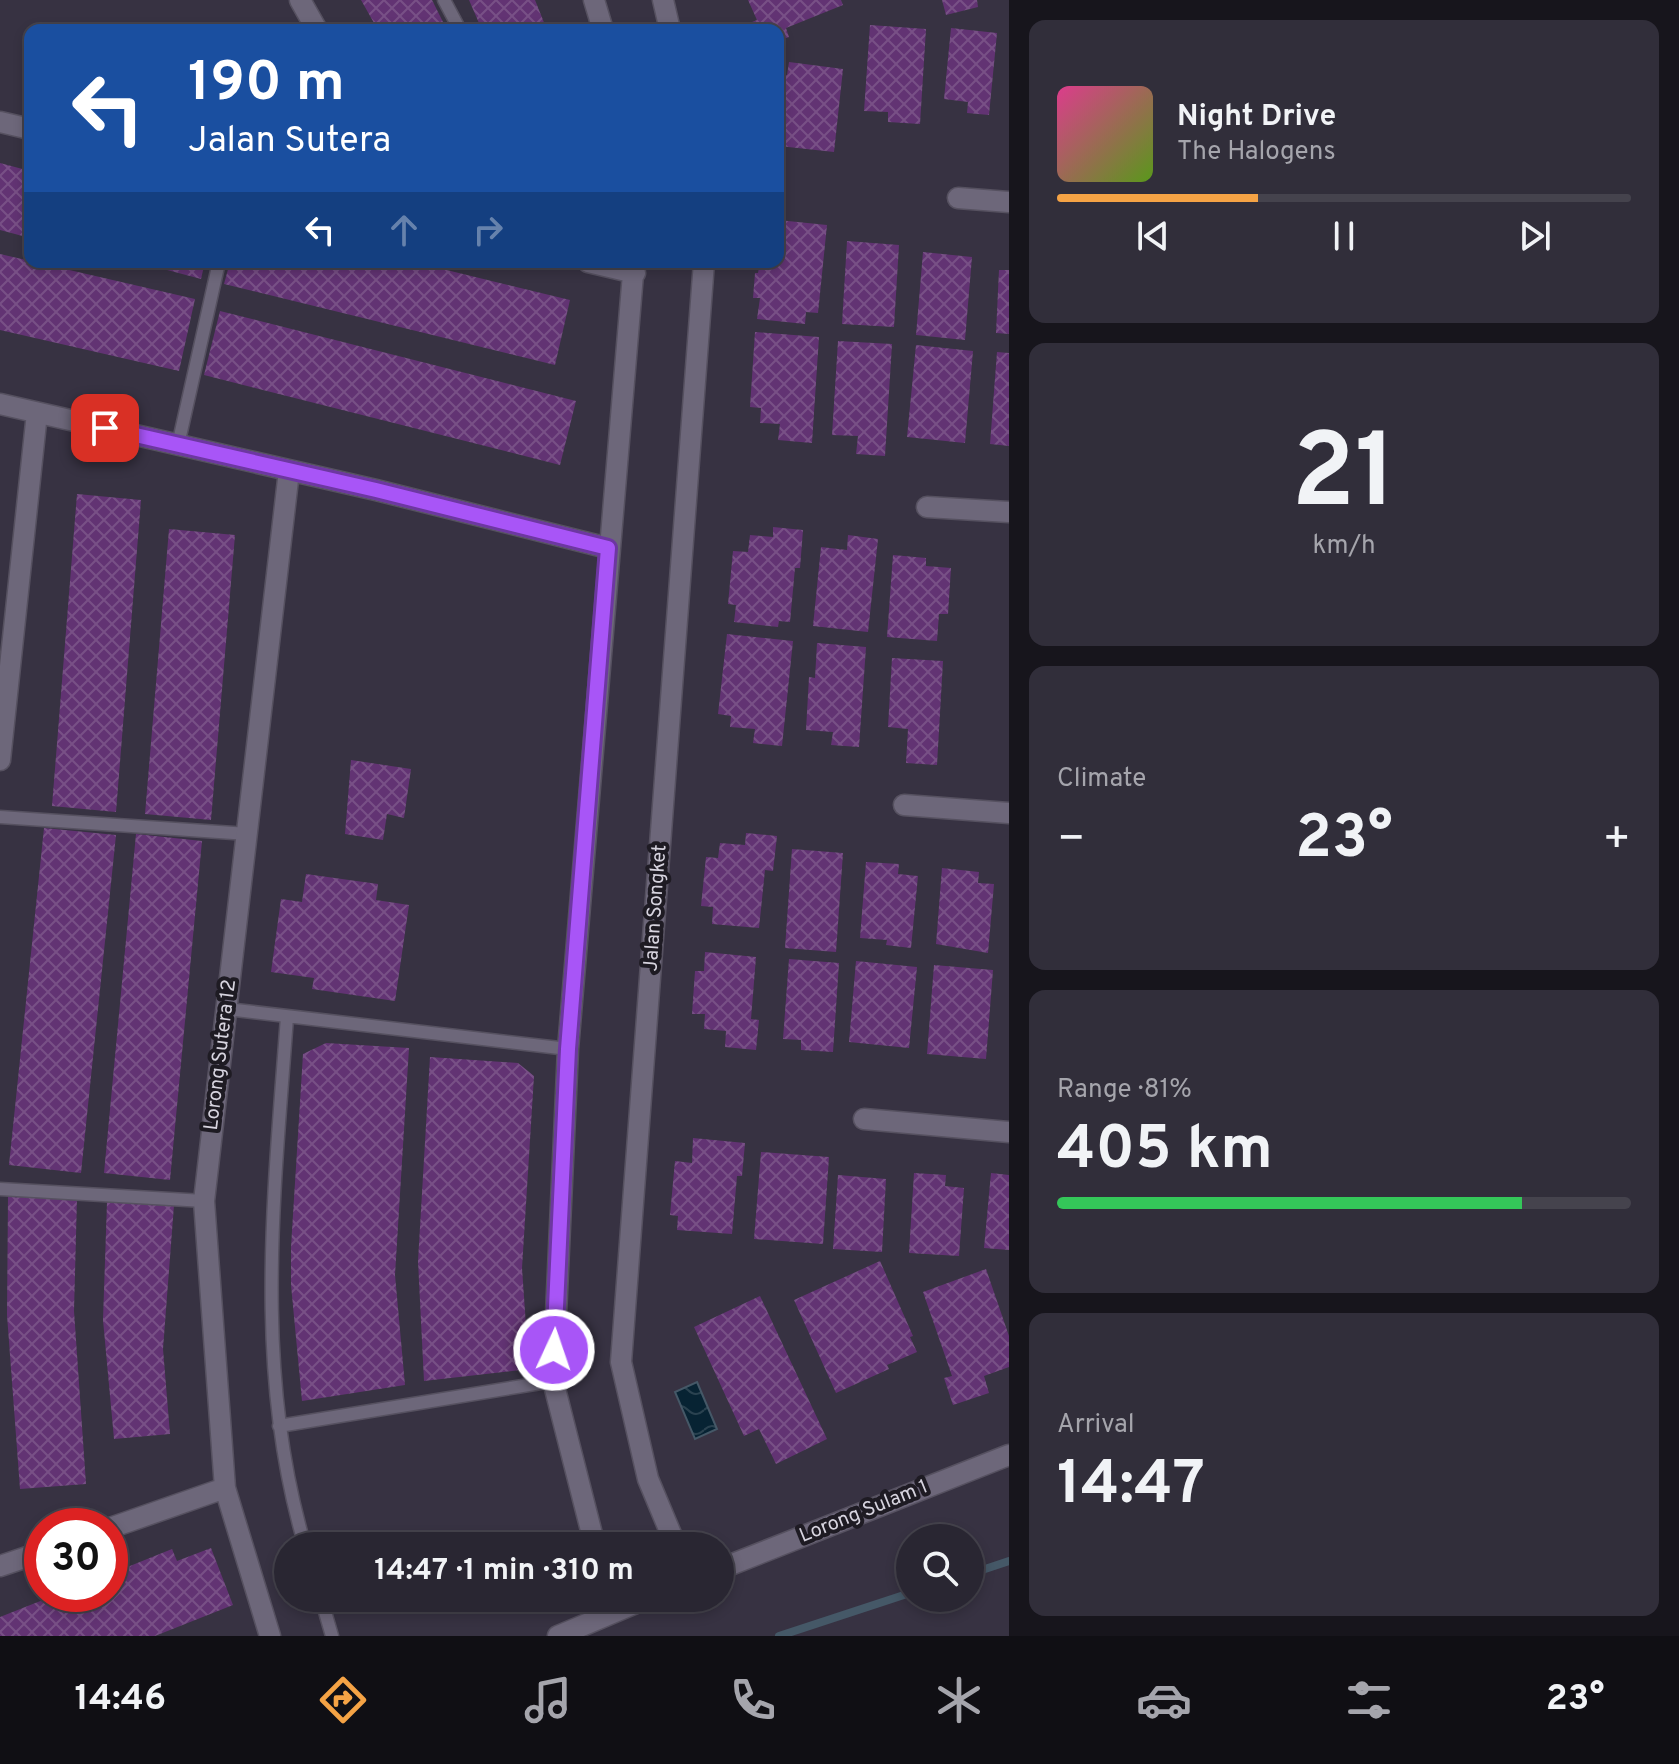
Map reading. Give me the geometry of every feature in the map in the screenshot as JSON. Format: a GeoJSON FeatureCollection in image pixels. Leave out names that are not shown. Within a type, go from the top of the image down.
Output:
{"type":"FeatureCollection","features":[{"type":"Feature","properties":{"kind":"street"},"geometry":{"type":"LineString","coordinates":[[300,0],[314,24]]}},
{"type":"Feature","properties":{"kind":"street"},"geometry":{"type":"LineString","coordinates":[[594,0],[601,24]]}},
{"type":"Feature","properties":{"kind":"street"},"geometry":{"type":"LineString","coordinates":[[663,0],[669,24]]}},
{"type":"Feature","properties":{"kind":"street"},"geometry":{"type":"LineString","coordinates":[[0,122],[24,128]]}},
{"type":"Feature","properties":{"kind":"street"},"geometry":{"type":"LineString","coordinates":[[958,198],[1009,202]]}},
{"type":"Feature","properties":{"kind":"street"},"geometry":{"type":"LineString","coordinates":[[591,1532],[553,1381],[568,1049],[634,268]]}},
{"type":"Feature","properties":{"kind":"street","name":"Jalan Songket"},"geometry":{"type":"LineString","coordinates":[[670,1532],[648,1479],[621,1362],[704,268]]}},
{"type":"Feature","properties":{"kind":"street"},"geometry":{"type":"LineString","coordinates":[[0,404],[608,548]]}},
{"type":"Feature","properties":{"kind":"street"},"geometry":{"type":"LineString","coordinates":[[0,760],[3,684],[37,413]]}},
{"type":"Feature","properties":{"kind":"street","name":"Lorong Sutera 12"},"geometry":{"type":"LineString","coordinates":[[270,1636],[225,1488],[204,1201],[289,471]]}},
{"type":"Feature","properties":{"kind":"street"},"geometry":{"type":"LineString","coordinates":[[927,507],[1009,512]]}},
{"type":"Feature","properties":{"kind":"street"},"geometry":{"type":"LineString","coordinates":[[904,805],[1009,813]]}},
{"type":"Feature","properties":{"kind":"street"},"geometry":{"type":"LineString","coordinates":[[864,1119],[1009,1132]]}},
{"type":"Feature","properties":{"kind":"street","name":"Lorong Sulam 1"},"geometry":{"type":"LineString","coordinates":[[734,1563],[1009,1455]]}},
{"type":"Feature","properties":{"kind":"street"},"geometry":{"type":"LineString","coordinates":[[128,1522],[225,1488]]}},
{"type":"Feature","properties":{"kind":"street"},"geometry":{"type":"LineString","coordinates":[[0,1566],[24,1558]]}},
{"type":"Feature","properties":{"kind":"street"},"geometry":{"type":"LineString","coordinates":[[558,1636],[600,1612]]}},
{"type":"Feature","properties":{"kind":"lane"},"geometry":{"type":"LineString","coordinates":[[444,0],[457,24]]}},
{"type":"Feature","properties":{"kind":"lane"},"geometry":{"type":"LineString","coordinates":[[178,445],[218,268]]}},
{"type":"Feature","properties":{"kind":"lane"},"geometry":{"type":"LineString","coordinates":[[0,817],[248,834]]}},
{"type":"Feature","properties":{"kind":"lane"},"geometry":{"type":"LineString","coordinates":[[227,1009],[568,1049]]}},
{"type":"Feature","properties":{"kind":"lane"},"geometry":{"type":"LineString","coordinates":[[287,1017],[271,1239],[274,1397],[301,1532]]}},
{"type":"Feature","properties":{"kind":"lane"},"geometry":{"type":"LineString","coordinates":[[0,1189],[204,1201]]}},
{"type":"Feature","properties":{"kind":"lane"},"geometry":{"type":"LineString","coordinates":[[279,1426],[553,1381]]}},
{"type":"Feature","properties":{"kind":"lane"},"geometry":{"type":"LineString","coordinates":[[325,1612],[332,1636]]}},
{"type":"Feature","properties":{"kind":"water"},"geometry":{"type":"Polygon","coordinates":[[[697,1382],[717,1429],[695,1439],[675,1392],[697,1382]]]}},
{"type":"Feature","properties":{"kind":"building"},"geometry":{"type":"Polygon","coordinates":[[[361,0],[432,0],[444,24],[375,24],[361,0]]]}},
{"type":"Feature","properties":{"kind":"building"},"geometry":{"type":"Polygon","coordinates":[[[469,0],[535,0],[545,24],[479,24],[469,0]]]}},
{"type":"Feature","properties":{"kind":"building"},"geometry":{"type":"Polygon","coordinates":[[[748,0],[841,0],[843,5],[786,28],[789,37],[784,39],[784,24],[747,24],[757,20],[748,0]]]}},
{"type":"Feature","properties":{"kind":"building"},"geometry":{"type":"Polygon","coordinates":[[[942,0],[977,0],[978,7],[946,15],[942,0]]]}},
{"type":"Feature","properties":{"kind":"building"},"geometry":{"type":"Polygon","coordinates":[[[870,25],[926,29],[920,124],[888,122],[888,112],[864,111],[870,25]]]}},
{"type":"Feature","properties":{"kind":"building"},"geometry":{"type":"Polygon","coordinates":[[[951,28],[997,33],[989,115],[967,113],[968,102],[944,99],[951,28]]]}},
{"type":"Feature","properties":{"kind":"building"},"geometry":{"type":"Polygon","coordinates":[[[789,62],[843,69],[834,152],[784,147],[784,75],[787,75],[789,62]]]}},
{"type":"Feature","properties":{"kind":"building"},"geometry":{"type":"Polygon","coordinates":[[[0,163],[24,169],[24,236],[0,230],[0,163]]]}},
{"type":"Feature","properties":{"kind":"building"},"geometry":{"type":"Polygon","coordinates":[[[784,221],[827,225],[818,313],[806,312],[805,324],[757,319],[760,298],[753,298],[755,273],[759,268],[784,268],[784,221]]]}},
{"type":"Feature","properties":{"kind":"building"},"geometry":{"type":"Polygon","coordinates":[[[847,241],[899,245],[894,327],[842,324],[847,241]]]}},
{"type":"Feature","properties":{"kind":"building"},"geometry":{"type":"Polygon","coordinates":[[[923,252],[972,257],[965,340],[916,335],[923,252]]]}},
{"type":"Feature","properties":{"kind":"building"},"geometry":{"type":"Polygon","coordinates":[[[0,254],[24,260],[24,268],[61,268],[195,299],[179,371],[0,330],[0,254]]]}},
{"type":"Feature","properties":{"kind":"building"},"geometry":{"type":"Polygon","coordinates":[[[160,268],[204,268],[201,279],[160,268]]]}},
{"type":"Feature","properties":{"kind":"building"},"geometry":{"type":"Polygon","coordinates":[[[228,268],[439,268],[570,300],[555,365],[224,284],[228,268]]]}},
{"type":"Feature","properties":{"kind":"building"},"geometry":{"type":"Polygon","coordinates":[[[999,270],[1009,270],[1009,334],[996,333],[999,270]]]}},
{"type":"Feature","properties":{"kind":"building"},"geometry":{"type":"Polygon","coordinates":[[[220,311],[576,401],[560,465],[204,375],[220,311]]]}},
{"type":"Feature","properties":{"kind":"building"},"geometry":{"type":"Polygon","coordinates":[[[755,332],[819,337],[812,443],[778,440],[780,424],[760,423],[761,408],[750,407],[755,332]]]}},
{"type":"Feature","properties":{"kind":"building"},"geometry":{"type":"Polygon","coordinates":[[[838,341],[892,344],[885,456],[856,454],[858,436],[832,435],[838,341]]]}},
{"type":"Feature","properties":{"kind":"building"},"geometry":{"type":"Polygon","coordinates":[[[916,345],[973,351],[965,443],[907,437],[916,345]]]}},
{"type":"Feature","properties":{"kind":"building"},"geometry":{"type":"Polygon","coordinates":[[[997,352],[1009,353],[1009,446],[990,444],[997,352]]]}},
{"type":"Feature","properties":{"kind":"building"},"geometry":{"type":"Polygon","coordinates":[[[77,494],[141,500],[116,812],[52,806],[77,494]]]}},
{"type":"Feature","properties":{"kind":"building"},"geometry":{"type":"Polygon","coordinates":[[[773,527],[803,530],[800,568],[795,568],[790,622],[779,621],[778,627],[734,622],[736,605],[728,604],[733,551],[748,552],[750,535],[773,537],[773,527]]]}},
{"type":"Feature","properties":{"kind":"building"},"geometry":{"type":"Polygon","coordinates":[[[169,529],[235,535],[211,820],[145,814],[169,529]]]}},
{"type":"Feature","properties":{"kind":"building"},"geometry":{"type":"Polygon","coordinates":[[[848,535],[878,539],[868,632],[813,626],[821,547],[847,550],[848,535]]]}},
{"type":"Feature","properties":{"kind":"building"},"geometry":{"type":"Polygon","coordinates":[[[893,555],[926,558],[926,566],[951,568],[948,614],[939,614],[937,641],[887,637],[893,555]]]}},
{"type":"Feature","properties":{"kind":"building"},"geometry":{"type":"Polygon","coordinates":[[[727,634],[793,641],[782,746],[753,743],[755,729],[730,727],[731,716],[718,714],[727,634]]]}},
{"type":"Feature","properties":{"kind":"building"},"geometry":{"type":"Polygon","coordinates":[[[817,643],[866,647],[859,747],[831,745],[833,732],[806,730],[809,677],[815,678],[817,643]]]}},
{"type":"Feature","properties":{"kind":"building"},"geometry":{"type":"Polygon","coordinates":[[[892,658],[943,661],[937,765],[906,763],[908,729],[888,727],[892,658]]]}},
{"type":"Feature","properties":{"kind":"building"},"geometry":{"type":"Polygon","coordinates":[[[351,760],[411,769],[404,818],[387,814],[383,840],[345,834],[351,760]]]}},
{"type":"Feature","properties":{"kind":"building"},"geometry":{"type":"Polygon","coordinates":[[[44,828],[116,835],[81,1173],[9,1165],[44,828]]]}},
{"type":"Feature","properties":{"kind":"building"},"geometry":{"type":"Polygon","coordinates":[[[746,833],[777,836],[773,871],[765,870],[759,928],[712,924],[713,907],[701,906],[706,857],[718,858],[720,843],[745,845],[746,833]]]}},
{"type":"Feature","properties":{"kind":"building"},"geometry":{"type":"Polygon","coordinates":[[[136,834],[202,841],[170,1180],[104,1173],[136,834]]]}},
{"type":"Feature","properties":{"kind":"building"},"geometry":{"type":"Polygon","coordinates":[[[792,849],[843,853],[836,952],[785,948],[792,849]]]}},
{"type":"Feature","properties":{"kind":"building"},"geometry":{"type":"Polygon","coordinates":[[[866,862],[899,864],[898,874],[918,876],[911,948],[886,945],[887,940],[860,938],[866,862]]]}},
{"type":"Feature","properties":{"kind":"building"},"geometry":{"type":"Polygon","coordinates":[[[942,868],[979,872],[978,883],[994,884],[988,953],[936,944],[942,868]]]}},
{"type":"Feature","properties":{"kind":"building"},"geometry":{"type":"Polygon","coordinates":[[[306,874],[378,884],[376,900],[409,905],[395,1001],[312,989],[314,978],[271,972],[281,899],[302,902],[306,874]]]}},
{"type":"Feature","properties":{"kind":"building"},"geometry":{"type":"Polygon","coordinates":[[[705,952],[756,957],[751,1019],[759,1020],[756,1050],[725,1047],[726,1031],[704,1029],[705,1014],[692,1014],[695,971],[704,971],[705,952]]]}},
{"type":"Feature","properties":{"kind":"building"},"geometry":{"type":"Polygon","coordinates":[[[789,959],[839,963],[833,1052],[801,1050],[801,1040],[783,1039],[789,959]]]}},
{"type":"Feature","properties":{"kind":"building"},"geometry":{"type":"Polygon","coordinates":[[[856,961],[917,967],[909,1048],[849,1042],[856,961]]]}},
{"type":"Feature","properties":{"kind":"building"},"geometry":{"type":"Polygon","coordinates":[[[934,965],[993,970],[986,1059],[927,1054],[934,965]]]}},
{"type":"Feature","properties":{"kind":"building"},"geometry":{"type":"Polygon","coordinates":[[[326,1043],[409,1048],[395,1275],[405,1385],[302,1401],[291,1285],[291,1247],[303,1054],[326,1043]]]}},
{"type":"Feature","properties":{"kind":"building"},"geometry":{"type":"Polygon","coordinates":[[[430,1057],[518,1063],[534,1076],[522,1268],[529,1369],[424,1381],[418,1261],[430,1057]]]}},
{"type":"Feature","properties":{"kind":"building"},"geometry":{"type":"Polygon","coordinates":[[[693,1138],[745,1143],[742,1176],[737,1176],[732,1234],[677,1230],[678,1216],[670,1215],[675,1161],[692,1163],[693,1138]]]}},
{"type":"Feature","properties":{"kind":"building"},"geometry":{"type":"Polygon","coordinates":[[[761,1152],[829,1157],[823,1244],[754,1239],[761,1152]]]}},
{"type":"Feature","properties":{"kind":"building"},"geometry":{"type":"Polygon","coordinates":[[[914,1173],[946,1175],[945,1186],[964,1188],[959,1256],[909,1253],[914,1173]]]}},
{"type":"Feature","properties":{"kind":"building"},"geometry":{"type":"Polygon","coordinates":[[[991,1173],[1009,1175],[1009,1250],[984,1248],[991,1173]]]}},
{"type":"Feature","properties":{"kind":"building"},"geometry":{"type":"Polygon","coordinates":[[[838,1175],[886,1179],[882,1252],[833,1249],[838,1175]]]}},
{"type":"Feature","properties":{"kind":"building"},"geometry":{"type":"Polygon","coordinates":[[[8,1197],[77,1198],[74,1311],[86,1484],[20,1489],[7,1315],[8,1197]]]}},
{"type":"Feature","properties":{"kind":"building"},"geometry":{"type":"Polygon","coordinates":[[[107,1202],[174,1205],[163,1349],[170,1434],[114,1439],[103,1320],[107,1202]]]}},
{"type":"Feature","properties":{"kind":"building"},"geometry":{"type":"Polygon","coordinates":[[[880,1261],[917,1352],[887,1365],[889,1369],[836,1393],[794,1300],[880,1261]]]}},
{"type":"Feature","properties":{"kind":"building"},"geometry":{"type":"Polygon","coordinates":[[[986,1269],[1009,1336],[1009,1367],[984,1376],[989,1393],[953,1405],[944,1378],[952,1376],[923,1292],[986,1269]]]}},
{"type":"Feature","properties":{"kind":"building"},"geometry":{"type":"Polygon","coordinates":[[[760,1296],[827,1439],[776,1464],[759,1429],[744,1436],[694,1327],[760,1296]]]}},
{"type":"Feature","properties":{"kind":"building"},"geometry":{"type":"Polygon","coordinates":[[[211,1548],[233,1605],[155,1636],[0,1636],[0,1617],[24,1607],[24,1612],[128,1612],[128,1567],[172,1549],[177,1561],[211,1548]]]}},
{"type":"Feature","properties":{"kind":"waterway"},"geometry":{"type":"LineString","coordinates":[[984,1569],[1009,1561]]}},
{"type":"Feature","properties":{"kind":"waterway"},"geometry":{"type":"LineString","coordinates":[[779,1636],[896,1598]]}},
{"type":"Feature","properties":{"kind":"route"},"geometry":{"type":"LineString","coordinates":[[105,428],[376,490],[608,548],[568,1049],[554,1350]]}}]}
